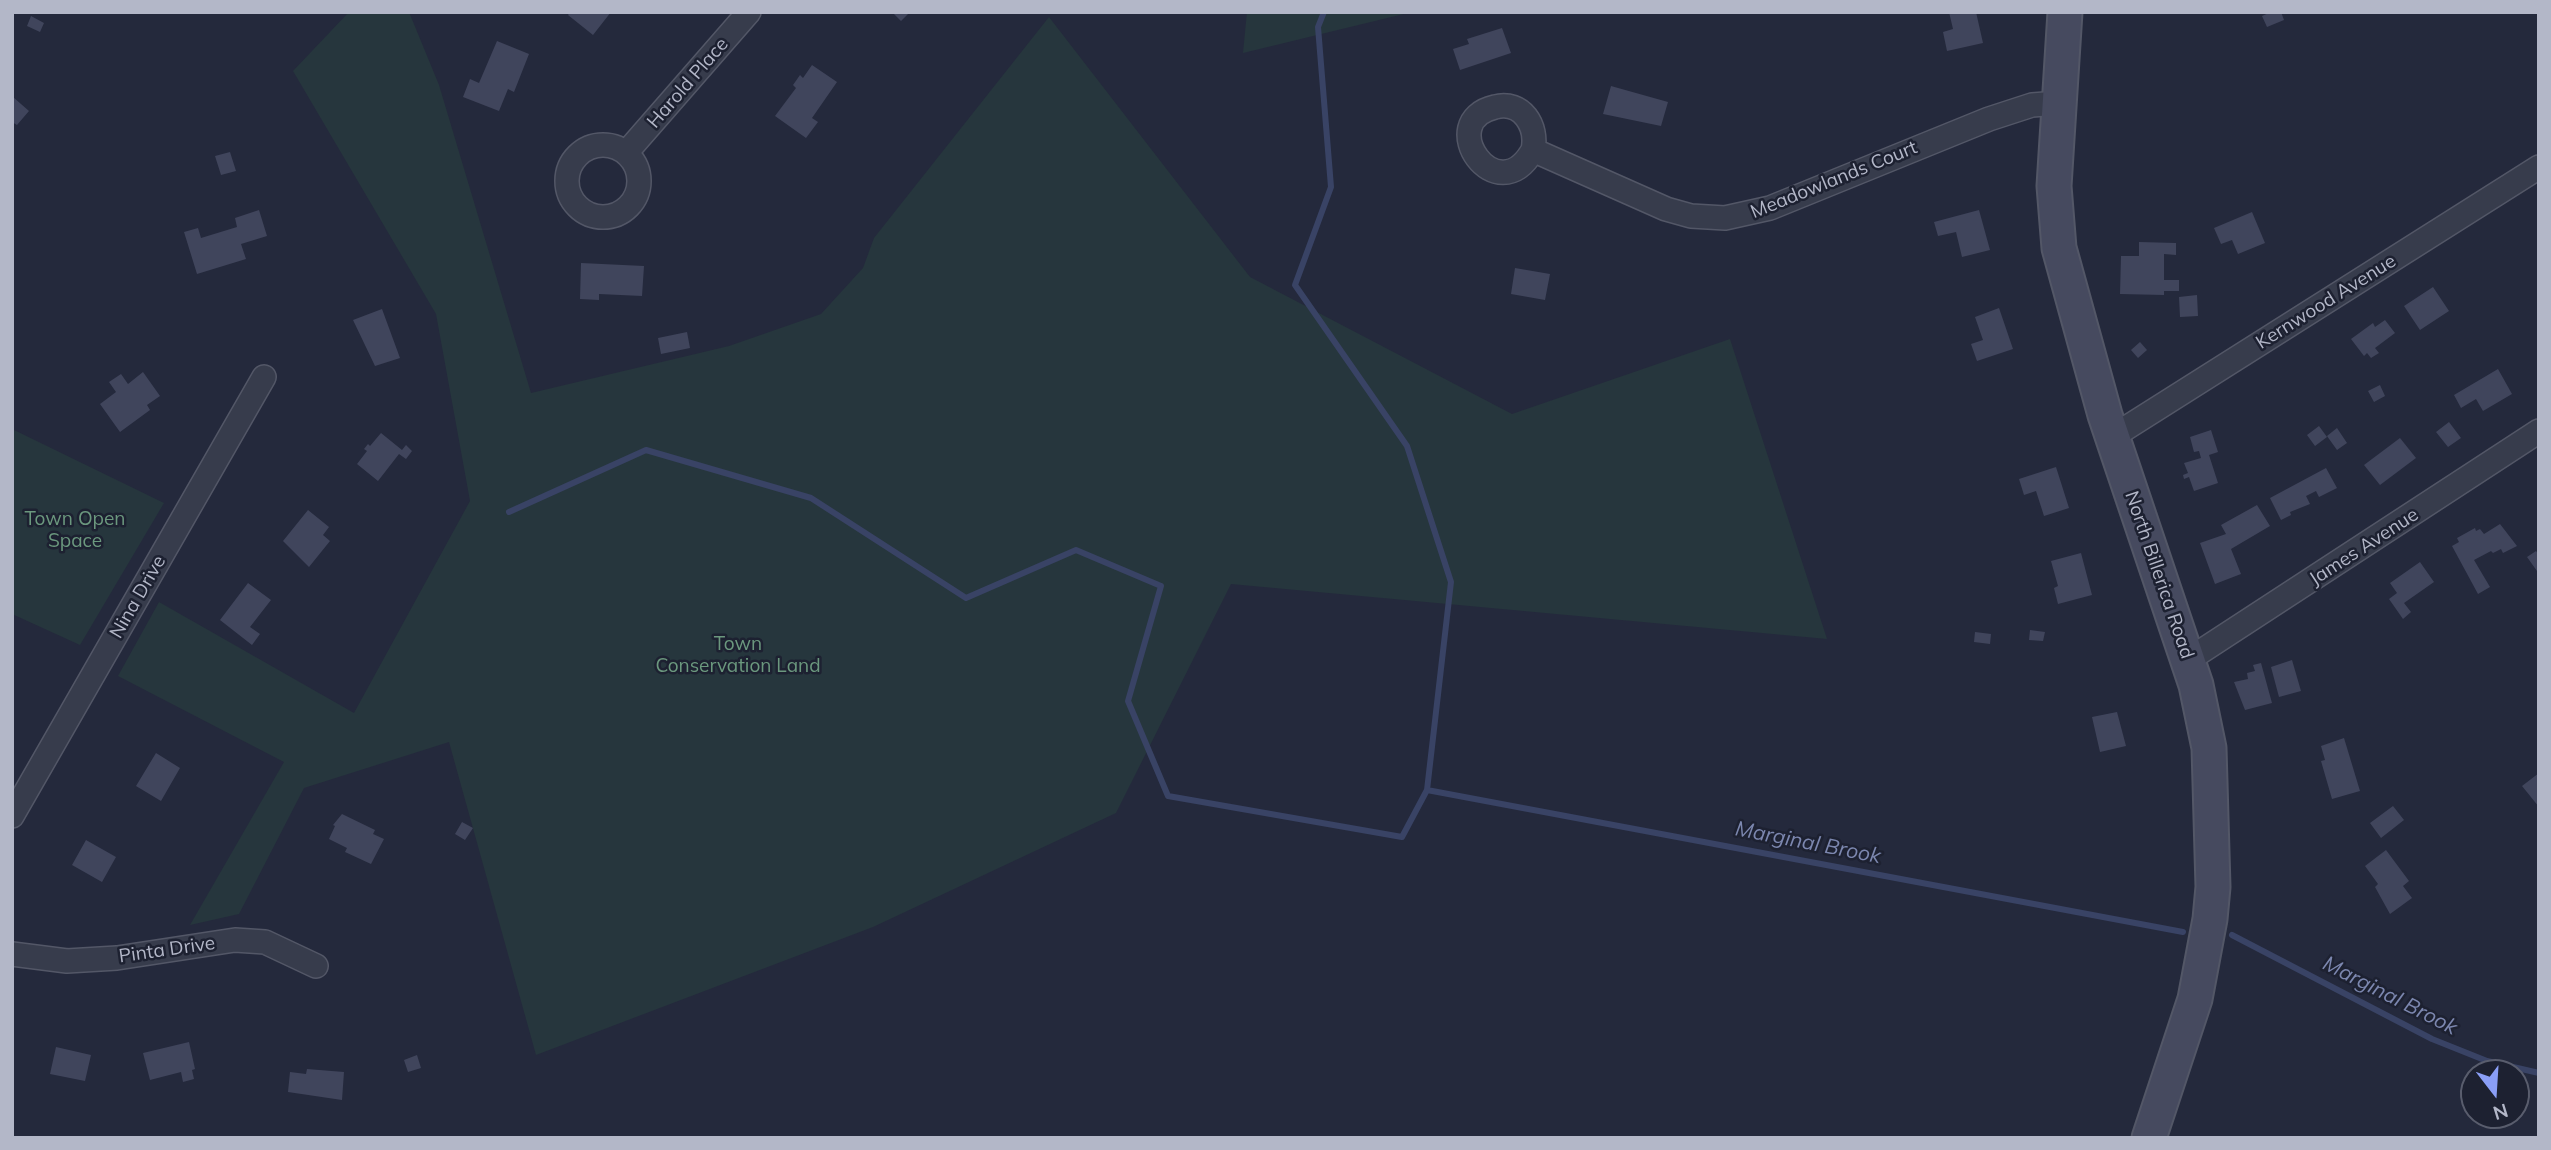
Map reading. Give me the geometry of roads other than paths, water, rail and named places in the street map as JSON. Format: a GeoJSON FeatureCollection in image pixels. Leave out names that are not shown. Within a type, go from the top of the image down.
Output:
{"type":"FeatureCollection","features":[{"type":"Feature","properties":{"kind":"main road","name":"North Billerica Road"},"geometry":{"type":"LineString","coordinates":[[2065,12],[2054,186],[2059,248],[2112,436],[2188,660],[2209,748],[2213,887],[2195,999],[2149,1138]]}},
{"type":"Feature","properties":{"kind":"street","name":"Harold Place"},"geometry":{"type":"LineString","coordinates":[[626,153],[749,12]]}},
{"type":"Feature","properties":{"kind":"street","name":"Meadowlands Court"},"geometry":{"type":"LineString","coordinates":[[1533,150],[1666,209],[1691,216],[1725,218],[1770,208],[1989,119],[2032,105],[2059,103]]}},
{"type":"Feature","properties":{"kind":"street","name":"Kernwood Avenue"},"geometry":{"type":"LineString","coordinates":[[2112,436],[2539,167]]}},
{"type":"Feature","properties":{"kind":"street","name":"Nina Drive"},"geometry":{"type":"LineString","coordinates":[[12,816],[264,377]]}},
{"type":"Feature","properties":{"kind":"street","name":"James Avenue"},"geometry":{"type":"LineString","coordinates":[[2188,660],[2539,431]]}},
{"type":"Feature","properties":{"kind":"street","name":"Pinta Drive"},"geometry":{"type":"LineString","coordinates":[[12,954],[67,961],[105,959],[245,941],[265,942],[316,966]]}},
{"type":"Feature","properties":{"kind":"waterway"},"geometry":{"type":"LineString","coordinates":[[509,512],[646,450],[811,498],[966,598],[1076,550],[1161,586],[1128,701],[1168,796],[1402,837],[1427,790],[1451,582],[1407,446],[1295,285],[1331,187],[1318,27],[1324,12]]}},
{"type":"Feature","properties":{"kind":"waterway","name":"Marginal Brook"},"geometry":{"type":"LineString","coordinates":[[1427,790],[2183,932]]}},
{"type":"Feature","properties":{"kind":"waterway","name":"Marginal Brook"},"geometry":{"type":"LineString","coordinates":[[2232,935],[2432,1039],[2487,1061],[2539,1073]]}},
{"type":"Feature","properties":{"kind":"park label","name":"Town Open Space"},"geometry":{"type":"Point","coordinates":[75,530]}},
{"type":"Feature","properties":{"kind":"park label","name":"Town Conservation Land"},"geometry":{"type":"Point","coordinates":[738,655]}}]}
